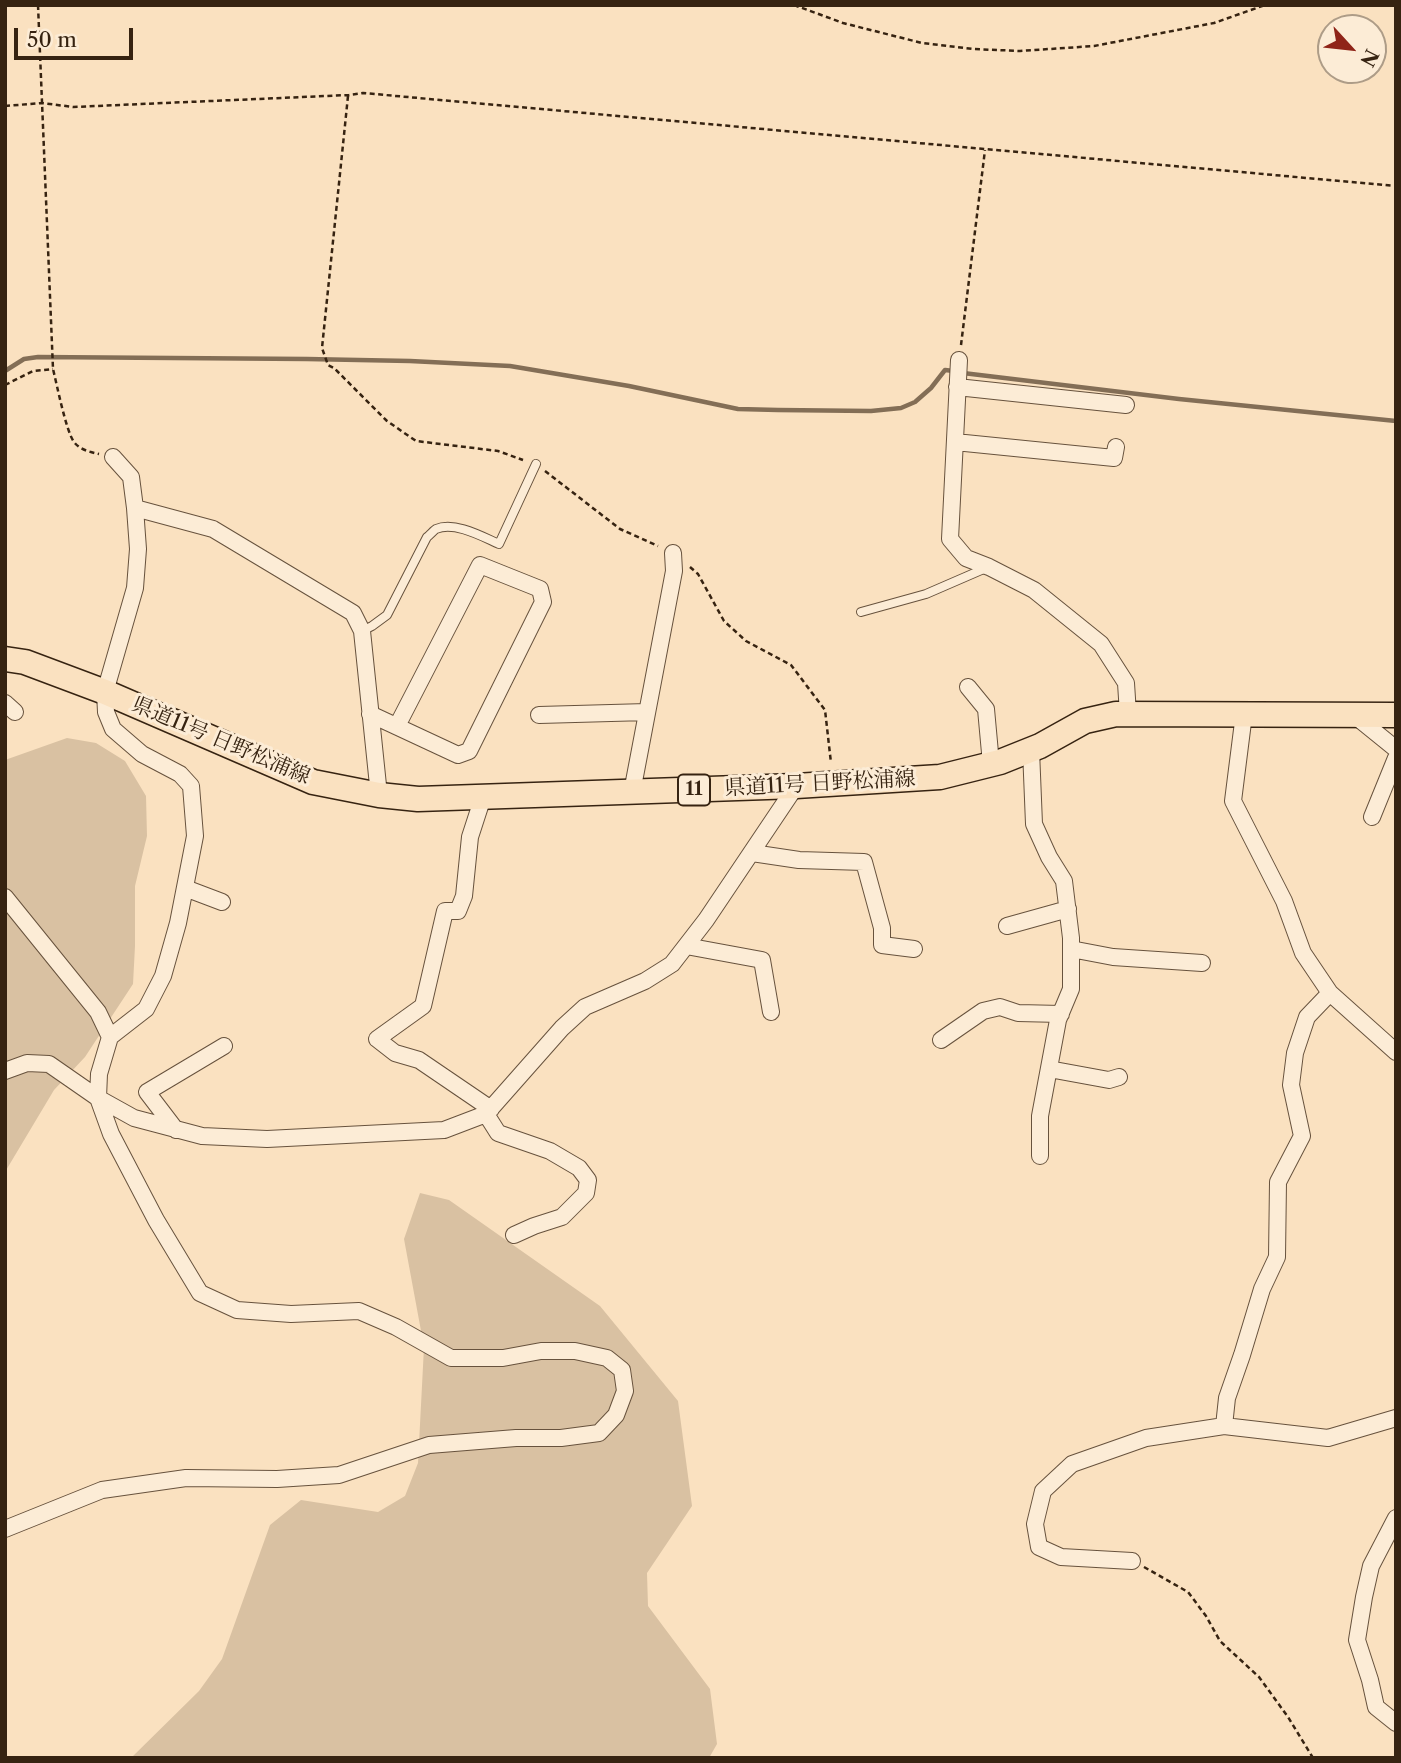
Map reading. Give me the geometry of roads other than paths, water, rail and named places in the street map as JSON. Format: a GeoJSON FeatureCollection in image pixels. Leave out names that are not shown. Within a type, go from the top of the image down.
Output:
{"type":"FeatureCollection","features":[{"type":"Feature","properties":{"kind":"main road","name":"県道11号 日野松浦線"},"geometry":{"type":"LineString","coordinates":[[5,659],[25,662],[106,692],[313,782],[418,799],[796,786],[940,777],[1031,750],[1085,721],[1116,714],[1396,715]]}},
{"type":"Feature","properties":{"kind":"street"},"geometry":{"type":"LineString","coordinates":[[959,360],[950,539],[966,558],[1034,590],[1101,645],[1126,683],[1129,714]]}},
{"type":"Feature","properties":{"kind":"street"},"geometry":{"type":"LineString","coordinates":[[957,385],[1126,405]]}},
{"type":"Feature","properties":{"kind":"street"},"geometry":{"type":"LineString","coordinates":[[954,442],[1114,458],[1116,447]]}},
{"type":"Feature","properties":{"kind":"street"},"geometry":{"type":"LineString","coordinates":[[5,1529],[102,1490],[186,1478],[277,1479],[339,1475],[429,1445],[516,1438],[561,1438],[599,1433],[616,1415],[625,1391],[622,1370],[607,1358],[575,1351],[541,1351],[503,1358],[451,1358],[396,1327],[359,1311],[290,1314],[237,1310],[200,1293],[156,1220],[111,1134],[98,1098],[99,1074],[110,1037],[146,1009],[163,976],[178,923],[195,836],[191,786],[180,774],[142,754],[113,729],[106,712],[106,692],[135,588],[138,549],[131,477],[113,457]]}},
{"type":"Feature","properties":{"kind":"street"},"geometry":{"type":"LineString","coordinates":[[135,508],[213,529],[353,613],[362,631],[379,794]]}},
{"type":"Feature","properties":{"kind":"street"},"geometry":{"type":"LineString","coordinates":[[632,792],[674,571],[673,553]]}},
{"type":"Feature","properties":{"kind":"street"},"geometry":{"type":"LineString","coordinates":[[370,714],[458,755],[469,751],[543,601],[540,589],[480,565],[397,726]]}},
{"type":"Feature","properties":{"kind":"street"},"geometry":{"type":"LineString","coordinates":[[968,687],[986,709],[991,764]]}},
{"type":"Feature","properties":{"kind":"street"},"geometry":{"type":"LineString","coordinates":[[540,715],[647,712]]}},
{"type":"Feature","properties":{"kind":"street"},"geometry":{"type":"LineString","coordinates":[[1244,714],[1233,801],[1283,901],[1303,953],[1329,993],[1396,1052]]}},
{"type":"Feature","properties":{"kind":"street"},"geometry":{"type":"LineString","coordinates":[[1354,715],[1396,749]]}},
{"type":"Feature","properties":{"kind":"street"},"geometry":{"type":"LineString","coordinates":[[1031,750],[1034,824],[1064,881],[1071,949],[1071,989],[1058,1020],[1040,1116],[1040,1156]]}},
{"type":"Feature","properties":{"kind":"street"},"geometry":{"type":"LineString","coordinates":[[1371,817],[1396,758]]}},
{"type":"Feature","properties":{"kind":"street"},"geometry":{"type":"LineString","coordinates":[[5,1071],[27,1063],[49,1064],[98,1098],[134,1118],[202,1136],[267,1139],[443,1130],[488,1111],[562,1028],[585,1007],[645,981],[672,964],[706,920],[796,786]]}},
{"type":"Feature","properties":{"kind":"street"},"geometry":{"type":"LineString","coordinates":[[483,797],[470,837],[464,896],[458,911],[445,911],[423,1006],[377,1038],[395,1054],[419,1060],[488,1111],[498,1133],[550,1151],[579,1168],[588,1180],[586,1193],[562,1217],[514,1235]]}},
{"type":"Feature","properties":{"kind":"street"},"geometry":{"type":"LineString","coordinates":[[752,853],[799,860],[864,862],[882,928],[881,945],[914,949]]}},
{"type":"Feature","properties":{"kind":"street"},"geometry":{"type":"LineString","coordinates":[[185,888],[222,902]]}},
{"type":"Feature","properties":{"kind":"street"},"geometry":{"type":"LineString","coordinates":[[5,897],[98,1012],[110,1037]]}},
{"type":"Feature","properties":{"kind":"street"},"geometry":{"type":"LineString","coordinates":[[1007,926],[1068,909]]}},
{"type":"Feature","properties":{"kind":"street"},"geometry":{"type":"LineString","coordinates":[[686,946],[762,960],[771,1012]]}},
{"type":"Feature","properties":{"kind":"street"},"geometry":{"type":"LineString","coordinates":[[1071,949],[1113,957],[1202,963]]}},
{"type":"Feature","properties":{"kind":"street"},"geometry":{"type":"LineString","coordinates":[[1224,1426],[1227,1398],[1262,1289],[1277,1257],[1278,1182],[1302,1136],[1291,1085],[1295,1054],[1307,1017],[1329,993]]}},
{"type":"Feature","properties":{"kind":"street"},"geometry":{"type":"LineString","coordinates":[[941,1041],[983,1011],[1000,1007],[1018,1013],[1061,1014]]}},
{"type":"Feature","properties":{"kind":"street"},"geometry":{"type":"LineString","coordinates":[[176,1130],[147,1092],[224,1046]]}},
{"type":"Feature","properties":{"kind":"street"},"geometry":{"type":"LineString","coordinates":[[1049,1069],[1109,1080],[1119,1077]]}},
{"type":"Feature","properties":{"kind":"street"},"geometry":{"type":"LineString","coordinates":[[1132,1561],[1061,1557],[1039,1547],[1035,1524],[1043,1491],[1072,1464],[1146,1438],[1224,1426],[1328,1438],[1396,1418]]}},
{"type":"Feature","properties":{"kind":"street"},"geometry":{"type":"LineString","coordinates":[[1396,1518],[1371,1566],[1357,1640],[1376,1707],[1396,1723]]}},
{"type":"Feature","properties":{"kind":"lane"},"geometry":{"type":"LineString","coordinates":[[362,631],[387,615],[427,537],[435,529],[464,529],[499,544],[536,464]]}},
{"type":"Feature","properties":{"kind":"lane"},"geometry":{"type":"LineString","coordinates":[[860,612],[926,594],[989,567]]}},
{"type":"Feature","properties":{"kind":"waterway"},"geometry":{"type":"LineString","coordinates":[[5,371],[24,359],[38,357],[410,361],[510,366],[629,386],[738,409],[871,411],[901,408],[915,402],[945,370],[954,371]]}},
{"type":"Feature","properties":{"kind":"waterway"},"geometry":{"type":"LineString","coordinates":[[963,373],[1396,421]]}}]}
